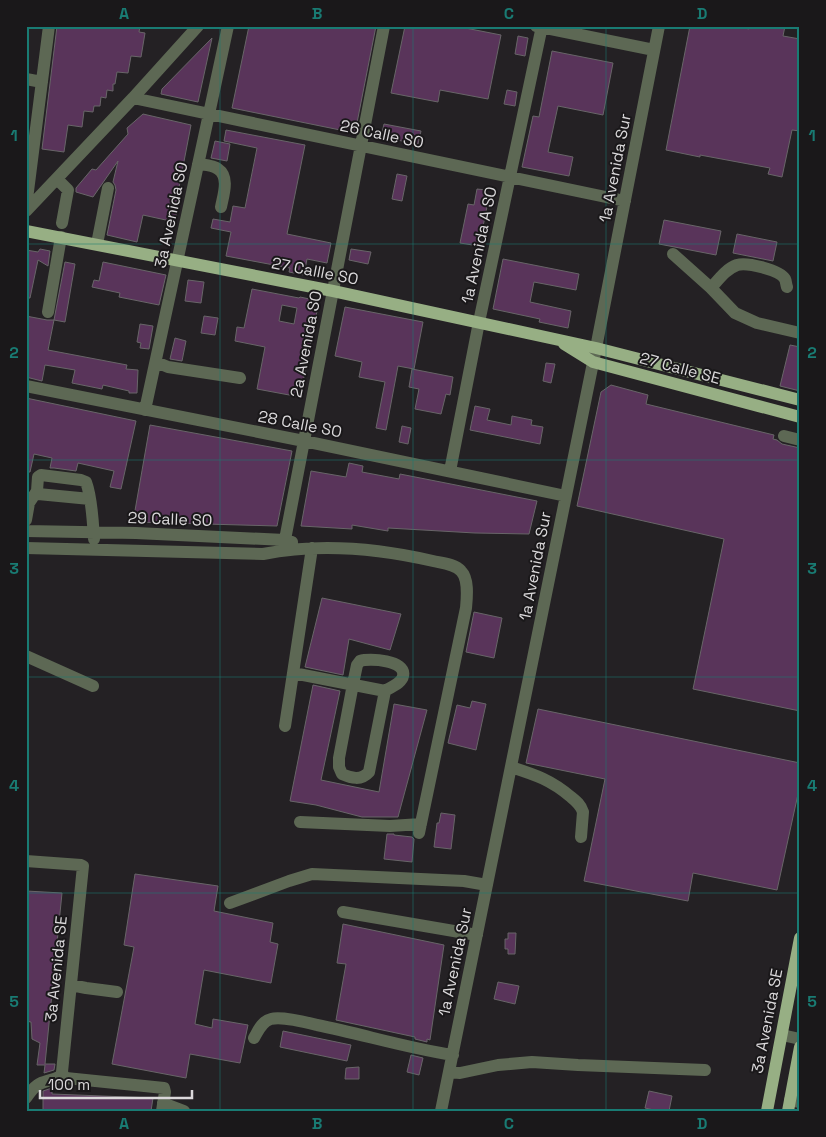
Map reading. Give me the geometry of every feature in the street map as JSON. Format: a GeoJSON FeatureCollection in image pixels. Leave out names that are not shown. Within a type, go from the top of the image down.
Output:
{"type":"FeatureCollection","features":[{"type":"Feature","properties":{"kind":"main road","name":"27 Callle SO"},"geometry":{"type":"LineString","coordinates":[[26,230],[333,291],[596,348]]}},
{"type":"Feature","properties":{"kind":"main road","name":"27 Calle SE"},"geometry":{"type":"LineString","coordinates":[[556,339],[593,362],[800,417]]}},
{"type":"Feature","properties":{"kind":"main road","name":"27 Calle SE"},"geometry":{"type":"LineString","coordinates":[[596,348],[800,400]]}},
{"type":"Feature","properties":{"kind":"main road","name":"3a Avenida SE"},"geometry":{"type":"LineString","coordinates":[[767,1111],[800,938]]}},
{"type":"Feature","properties":{"kind":"main road"},"geometry":{"type":"LineString","coordinates":[[792,1104],[800,1047]]}},
{"type":"Feature","properties":{"kind":"street"},"geometry":{"type":"LineString","coordinates":[[26,207],[49,26]]}},
{"type":"Feature","properties":{"kind":"street"},"geometry":{"type":"LineString","coordinates":[[26,211],[198,26]]}},
{"type":"Feature","properties":{"kind":"street","name":"3a Avenida SO"},"geometry":{"type":"LineString","coordinates":[[145,410],[228,26]]}},
{"type":"Feature","properties":{"kind":"street","name":"2a Avenida SO"},"geometry":{"type":"LineString","coordinates":[[284,545],[384,26]]}},
{"type":"Feature","properties":{"kind":"street","name":"1a Avenida Sur"},"geometry":{"type":"LineString","coordinates":[[442,1111],[659,26]]}},
{"type":"Feature","properties":{"kind":"street"},"geometry":{"type":"LineString","coordinates":[[540,27],[654,50]]}},
{"type":"Feature","properties":{"kind":"street","name":"1a Avenida A SO"},"geometry":{"type":"LineString","coordinates":[[450,471],[540,27]]}},
{"type":"Feature","properties":{"kind":"street"},"geometry":{"type":"LineString","coordinates":[[26,78],[42,82]]}},
{"type":"Feature","properties":{"kind":"street","name":"26 Calle SO"},"geometry":{"type":"LineString","coordinates":[[133,98],[625,201]]}},
{"type":"Feature","properties":{"kind":"street"},"geometry":{"type":"LineString","coordinates":[[198,164],[217,168],[224,174],[225,181],[221,208]]}},
{"type":"Feature","properties":{"kind":"street"},"geometry":{"type":"LineString","coordinates":[[57,179],[68,190],[62,223]]}},
{"type":"Feature","properties":{"kind":"street"},"geometry":{"type":"LineString","coordinates":[[97,244],[108,188]]}},
{"type":"Feature","properties":{"kind":"street"},"geometry":{"type":"LineString","coordinates":[[48,312],[60,237]]}},
{"type":"Feature","properties":{"kind":"street"},"geometry":{"type":"LineString","coordinates":[[673,254],[735,312],[757,322],[790,332],[800,333]]}},
{"type":"Feature","properties":{"kind":"street"},"geometry":{"type":"LineString","coordinates":[[711,288],[727,270],[738,265],[747,264],[780,274],[785,279],[787,286]]}},
{"type":"Feature","properties":{"kind":"street"},"geometry":{"type":"LineString","coordinates":[[156,362],[168,367],[240,378]]}},
{"type":"Feature","properties":{"kind":"street","name":"28 Calle SO"},"geometry":{"type":"LineString","coordinates":[[26,386],[304,441],[566,496]]}},
{"type":"Feature","properties":{"kind":"street"},"geometry":{"type":"LineString","coordinates":[[784,436],[800,440]]}},
{"type":"Feature","properties":{"kind":"street"},"geometry":{"type":"LineString","coordinates":[[26,520],[29,503],[37,491],[38,477],[41,475],[86,482],[94,532],[94,550]]}},
{"type":"Feature","properties":{"kind":"street"},"geometry":{"type":"LineString","coordinates":[[37,491],[38,494],[90,499]]}},
{"type":"Feature","properties":{"kind":"street","name":"29 Calle SO"},"geometry":{"type":"LineString","coordinates":[[26,531],[136,533],[312,548],[383,551],[457,567],[463,572],[467,594],[466,608],[420,828],[300,822]]}},
{"type":"Feature","properties":{"kind":"street"},"geometry":{"type":"LineString","coordinates":[[135,551],[136,533]]}},
{"type":"Feature","properties":{"kind":"street","name":"29 Calle SO"},"geometry":{"type":"LineString","coordinates":[[26,548],[263,554],[284,545]]}},
{"type":"Feature","properties":{"kind":"street"},"geometry":{"type":"LineString","coordinates":[[285,726],[312,548]]}},
{"type":"Feature","properties":{"kind":"street"},"geometry":{"type":"LineString","coordinates":[[26,656],[94,686]]}},
{"type":"Feature","properties":{"kind":"street"},"geometry":{"type":"LineString","coordinates":[[292,673],[352,684],[385,691],[400,682],[403,670],[398,664],[392,662],[365,659],[357,665],[352,684],[339,758],[339,767],[342,774],[350,777],[360,778],[369,772],[385,691]]}},
{"type":"Feature","properties":{"kind":"street"},"geometry":{"type":"LineString","coordinates":[[511,767],[539,776],[560,787],[578,802],[583,812],[581,837]]}},
{"type":"Feature","properties":{"kind":"street","name":"3a Avenida SE"},"geometry":{"type":"LineString","coordinates":[[26,862],[83,866],[70,985],[63,1075]]}},
{"type":"Feature","properties":{"kind":"street"},"geometry":{"type":"LineString","coordinates":[[230,903],[312,874],[464,881],[487,885]]}},
{"type":"Feature","properties":{"kind":"street"},"geometry":{"type":"LineString","coordinates":[[342,912],[477,935]]}},
{"type":"Feature","properties":{"kind":"street"},"geometry":{"type":"LineString","coordinates":[[70,985],[116,992]]}},
{"type":"Feature","properties":{"kind":"street"},"geometry":{"type":"LineString","coordinates":[[254,1038],[264,1022],[275,1018],[338,1029],[424,1050],[453,1054]]}},
{"type":"Feature","properties":{"kind":"street"},"geometry":{"type":"LineString","coordinates":[[782,1035],[800,1040]]}},
{"type":"Feature","properties":{"kind":"street"},"geometry":{"type":"LineString","coordinates":[[449,1072],[460,1073],[498,1065],[532,1062],[705,1070]]}},
{"type":"Feature","properties":{"kind":"street"},"geometry":{"type":"LineString","coordinates":[[26,1098],[37,1085],[63,1075],[66,1078],[161,1088],[165,1092],[162,1107],[184,1111]]}},
{"type":"Feature","properties":{"kind":"building"},"geometry":{"type":"Polygon","coordinates":[[[57,26],[140,26],[139,32],[145,33],[141,57],[131,56],[128,73],[117,72],[113,91],[107,90],[106,98],[101,97],[100,106],[94,106],[93,112],[84,111],[82,127],[68,125],[64,152],[42,149],[57,26]]]}},
{"type":"Feature","properties":{"kind":"building"},"geometry":{"type":"Polygon","coordinates":[[[249,26],[376,26],[355,133],[232,108],[249,26]]]}},
{"type":"Feature","properties":{"kind":"building"},"geometry":{"type":"Polygon","coordinates":[[[405,26],[455,26],[501,35],[488,99],[440,90],[438,102],[391,93],[405,26]]]}},
{"type":"Feature","properties":{"kind":"building"},"geometry":{"type":"Polygon","coordinates":[[[690,26],[726,28],[726,26],[735,26],[749,29],[749,26],[785,26],[783,36],[800,39],[800,89],[798,98],[800,99],[800,131],[792,130],[782,177],[768,174],[770,168],[666,150],[690,26]]]}},
{"type":"Feature","properties":{"kind":"building"},"geometry":{"type":"Polygon","coordinates":[[[518,36],[528,38],[525,56],[515,54],[518,36]]]}},
{"type":"Feature","properties":{"kind":"building"},"geometry":{"type":"Polygon","coordinates":[[[212,38],[198,102],[161,94],[162,89],[212,38]]]}},
{"type":"Feature","properties":{"kind":"building"},"geometry":{"type":"Polygon","coordinates":[[[552,51],[613,63],[603,115],[558,106],[548,152],[573,157],[569,176],[522,167],[533,116],[539,117],[552,51]]]}},
{"type":"Feature","properties":{"kind":"building"},"geometry":{"type":"Polygon","coordinates":[[[507,90],[517,92],[515,106],[504,104],[507,90]]]}},
{"type":"Feature","properties":{"kind":"building"},"geometry":{"type":"Polygon","coordinates":[[[143,114],[191,125],[176,203],[178,203],[175,222],[143,215],[137,242],[107,235],[116,190],[113,182],[118,161],[93,197],[76,192],[76,188],[92,169],[96,170],[128,134],[127,128],[143,114]]]}},
{"type":"Feature","properties":{"kind":"building"},"geometry":{"type":"Polygon","coordinates":[[[384,124],[421,131],[418,144],[381,137],[384,124]]]}},
{"type":"Feature","properties":{"kind":"building"},"geometry":{"type":"Polygon","coordinates":[[[226,130],[305,145],[287,234],[331,243],[327,263],[307,259],[304,275],[289,272],[290,268],[226,256],[231,232],[211,228],[213,219],[230,222],[233,206],[245,208],[257,148],[224,141],[226,130]]]}},
{"type":"Feature","properties":{"kind":"building"},"geometry":{"type":"Polygon","coordinates":[[[215,141],[230,144],[227,161],[211,158],[215,141]]]}},
{"type":"Feature","properties":{"kind":"building"},"geometry":{"type":"Polygon","coordinates":[[[397,174],[407,176],[402,201],[392,199],[397,174]]]}},
{"type":"Feature","properties":{"kind":"building"},"geometry":{"type":"Polygon","coordinates":[[[477,189],[486,190],[484,196],[489,197],[479,246],[460,243],[468,204],[474,205],[477,189]]]}},
{"type":"Feature","properties":{"kind":"building"},"geometry":{"type":"Polygon","coordinates":[[[664,220],[721,231],[716,255],[659,244],[664,220]]]}},
{"type":"Feature","properties":{"kind":"building"},"geometry":{"type":"Polygon","coordinates":[[[737,234],[777,242],[773,261],[733,253],[737,234]]]}},
{"type":"Feature","properties":{"kind":"building"},"geometry":{"type":"Polygon","coordinates":[[[40,249],[50,251],[48,266],[38,260],[30,298],[26,298],[26,250],[38,252],[40,249]]]}},
{"type":"Feature","properties":{"kind":"building"},"geometry":{"type":"Polygon","coordinates":[[[351,249],[371,252],[368,264],[349,260],[351,249]]]}},
{"type":"Feature","properties":{"kind":"building"},"geometry":{"type":"Polygon","coordinates":[[[503,259],[579,274],[576,290],[534,282],[530,302],[571,311],[568,328],[539,322],[540,319],[493,309],[503,259]]]}},
{"type":"Feature","properties":{"kind":"building"},"geometry":{"type":"Polygon","coordinates":[[[65,262],[75,264],[65,322],[54,320],[65,262]]]}},
{"type":"Feature","properties":{"kind":"building"},"geometry":{"type":"Polygon","coordinates":[[[103,262],[166,275],[159,305],[119,297],[120,293],[92,287],[94,280],[99,281],[103,262]]]}},
{"type":"Feature","properties":{"kind":"building"},"geometry":{"type":"Polygon","coordinates":[[[188,280],[204,282],[201,303],[185,301],[188,280]]]}},
{"type":"Feature","properties":{"kind":"building"},"geometry":{"type":"Polygon","coordinates":[[[252,289],[319,301],[300,397],[257,389],[265,347],[235,341],[237,327],[244,328],[252,289]],[[282,305],[279,321],[294,324],[297,308],[282,305]]]}},
{"type":"Feature","properties":{"kind":"building"},"geometry":{"type":"Polygon","coordinates":[[[345,307],[423,322],[414,369],[398,366],[386,430],[376,428],[385,382],[359,377],[362,362],[335,356],[345,307]]]}},
{"type":"Feature","properties":{"kind":"building"},"geometry":{"type":"Polygon","coordinates":[[[26,316],[54,320],[48,350],[127,365],[126,369],[138,370],[137,393],[129,393],[129,391],[103,385],[102,389],[72,383],[75,370],[45,365],[42,381],[26,377],[26,316]]]}},
{"type":"Feature","properties":{"kind":"building"},"geometry":{"type":"Polygon","coordinates":[[[204,316],[218,318],[215,335],[201,333],[204,316]]]}},
{"type":"Feature","properties":{"kind":"building"},"geometry":{"type":"Polygon","coordinates":[[[140,324],[153,326],[149,349],[140,348],[141,343],[137,342],[140,324]]]}},
{"type":"Feature","properties":{"kind":"building"},"geometry":{"type":"Polygon","coordinates":[[[175,338],[186,341],[182,361],[170,359],[175,338]]]}},
{"type":"Feature","properties":{"kind":"building"},"geometry":{"type":"Polygon","coordinates":[[[790,345],[800,347],[800,391],[780,386],[790,345]]]}},
{"type":"Feature","properties":{"kind":"building"},"geometry":{"type":"Polygon","coordinates":[[[546,363],[555,364],[551,383],[543,381],[546,363]]]}},
{"type":"Feature","properties":{"kind":"building"},"geometry":{"type":"Polygon","coordinates":[[[412,369],[453,377],[450,395],[446,394],[441,414],[415,409],[419,389],[409,387],[412,369]]]}},
{"type":"Feature","properties":{"kind":"building"},"geometry":{"type":"Polygon","coordinates":[[[611,385],[648,395],[646,404],[774,435],[773,439],[782,444],[800,448],[800,711],[693,689],[724,539],[577,506],[601,392],[611,385]]]}},
{"type":"Feature","properties":{"kind":"building"},"geometry":{"type":"Polygon","coordinates":[[[26,398],[136,421],[121,489],[110,487],[114,471],[78,463],[76,471],[50,468],[52,458],[34,454],[30,472],[26,472],[26,398]]]}},
{"type":"Feature","properties":{"kind":"building"},"geometry":{"type":"Polygon","coordinates":[[[475,406],[490,409],[487,420],[511,425],[512,416],[532,420],[531,425],[543,427],[540,444],[470,430],[475,406]]]}},
{"type":"Feature","properties":{"kind":"building"},"geometry":{"type":"Polygon","coordinates":[[[150,425],[292,451],[277,526],[133,522],[150,425]]]}},
{"type":"Feature","properties":{"kind":"building"},"geometry":{"type":"Polygon","coordinates":[[[402,426],[411,428],[408,444],[399,442],[402,426]]]}},
{"type":"Feature","properties":{"kind":"building"},"geometry":{"type":"Polygon","coordinates":[[[349,463],[363,466],[362,472],[399,479],[400,474],[537,501],[529,534],[388,528],[388,531],[352,525],[352,529],[301,526],[311,471],[346,477],[349,463]]]}},
{"type":"Feature","properties":{"kind":"building"},"geometry":{"type":"Polygon","coordinates":[[[322,598],[401,614],[390,650],[349,639],[343,675],[305,667],[322,598]]]}},
{"type":"Feature","properties":{"kind":"building"},"geometry":{"type":"Polygon","coordinates":[[[474,612],[502,618],[494,658],[466,652],[474,612]]]}},
{"type":"Feature","properties":{"kind":"building"},"geometry":{"type":"Polygon","coordinates":[[[313,685],[340,691],[321,780],[379,792],[394,704],[427,710],[398,817],[362,817],[316,805],[290,801],[313,685]]]}},
{"type":"Feature","properties":{"kind":"building"},"geometry":{"type":"Polygon","coordinates":[[[472,701],[486,704],[476,750],[448,743],[457,705],[470,708],[472,701]]]}},
{"type":"Feature","properties":{"kind":"building"},"geometry":{"type":"Polygon","coordinates":[[[538,709],[800,763],[800,785],[777,890],[693,873],[688,901],[584,881],[605,779],[526,763],[538,709]]]}},
{"type":"Feature","properties":{"kind":"building"},"geometry":{"type":"Polygon","coordinates":[[[441,813],[455,815],[451,849],[434,847],[437,823],[439,823],[441,813]]]}},
{"type":"Feature","properties":{"kind":"building"},"geometry":{"type":"Polygon","coordinates":[[[387,834],[412,837],[414,839],[412,862],[384,859],[387,834]]]}},
{"type":"Feature","properties":{"kind":"building"},"geometry":{"type":"Polygon","coordinates":[[[135,874],[218,886],[214,911],[273,923],[270,942],[278,944],[271,983],[204,970],[195,1024],[212,1028],[213,1019],[248,1025],[240,1063],[190,1054],[186,1078],[112,1064],[134,947],[124,945],[135,874]]]}},
{"type":"Feature","properties":{"kind":"building"},"geometry":{"type":"Polygon","coordinates":[[[26,891],[62,893],[45,1064],[55,1064],[54,1070],[44,1073],[45,1065],[37,1065],[40,1043],[32,1039],[31,1022],[26,1021],[26,891]]]}},
{"type":"Feature","properties":{"kind":"building"},"geometry":{"type":"Polygon","coordinates":[[[343,924],[444,945],[430,1040],[427,1039],[427,1042],[415,1039],[415,1037],[336,1020],[346,964],[337,963],[343,924]]]}},
{"type":"Feature","properties":{"kind":"building"},"geometry":{"type":"Polygon","coordinates":[[[508,933],[516,933],[515,954],[508,954],[508,949],[505,949],[505,939],[508,939],[508,933]]]}},
{"type":"Feature","properties":{"kind":"building"},"geometry":{"type":"Polygon","coordinates":[[[498,982],[519,986],[515,1004],[494,999],[498,982]]]}},
{"type":"Feature","properties":{"kind":"building"},"geometry":{"type":"Polygon","coordinates":[[[283,1031],[351,1045],[347,1061],[280,1047],[283,1031]]]}},
{"type":"Feature","properties":{"kind":"building"},"geometry":{"type":"Polygon","coordinates":[[[411,1055],[423,1058],[419,1075],[407,1072],[411,1055]]]}},
{"type":"Feature","properties":{"kind":"building"},"geometry":{"type":"Polygon","coordinates":[[[359,1067],[359,1079],[345,1079],[346,1068],[359,1067]]]}},
{"type":"Feature","properties":{"kind":"building"},"geometry":{"type":"Polygon","coordinates":[[[52,1088],[52,1094],[153,1098],[151,1111],[43,1111],[43,1091],[52,1088]]]}},
{"type":"Feature","properties":{"kind":"building"},"geometry":{"type":"Polygon","coordinates":[[[649,1091],[672,1096],[669,1111],[645,1108],[649,1091]]]}}]}
